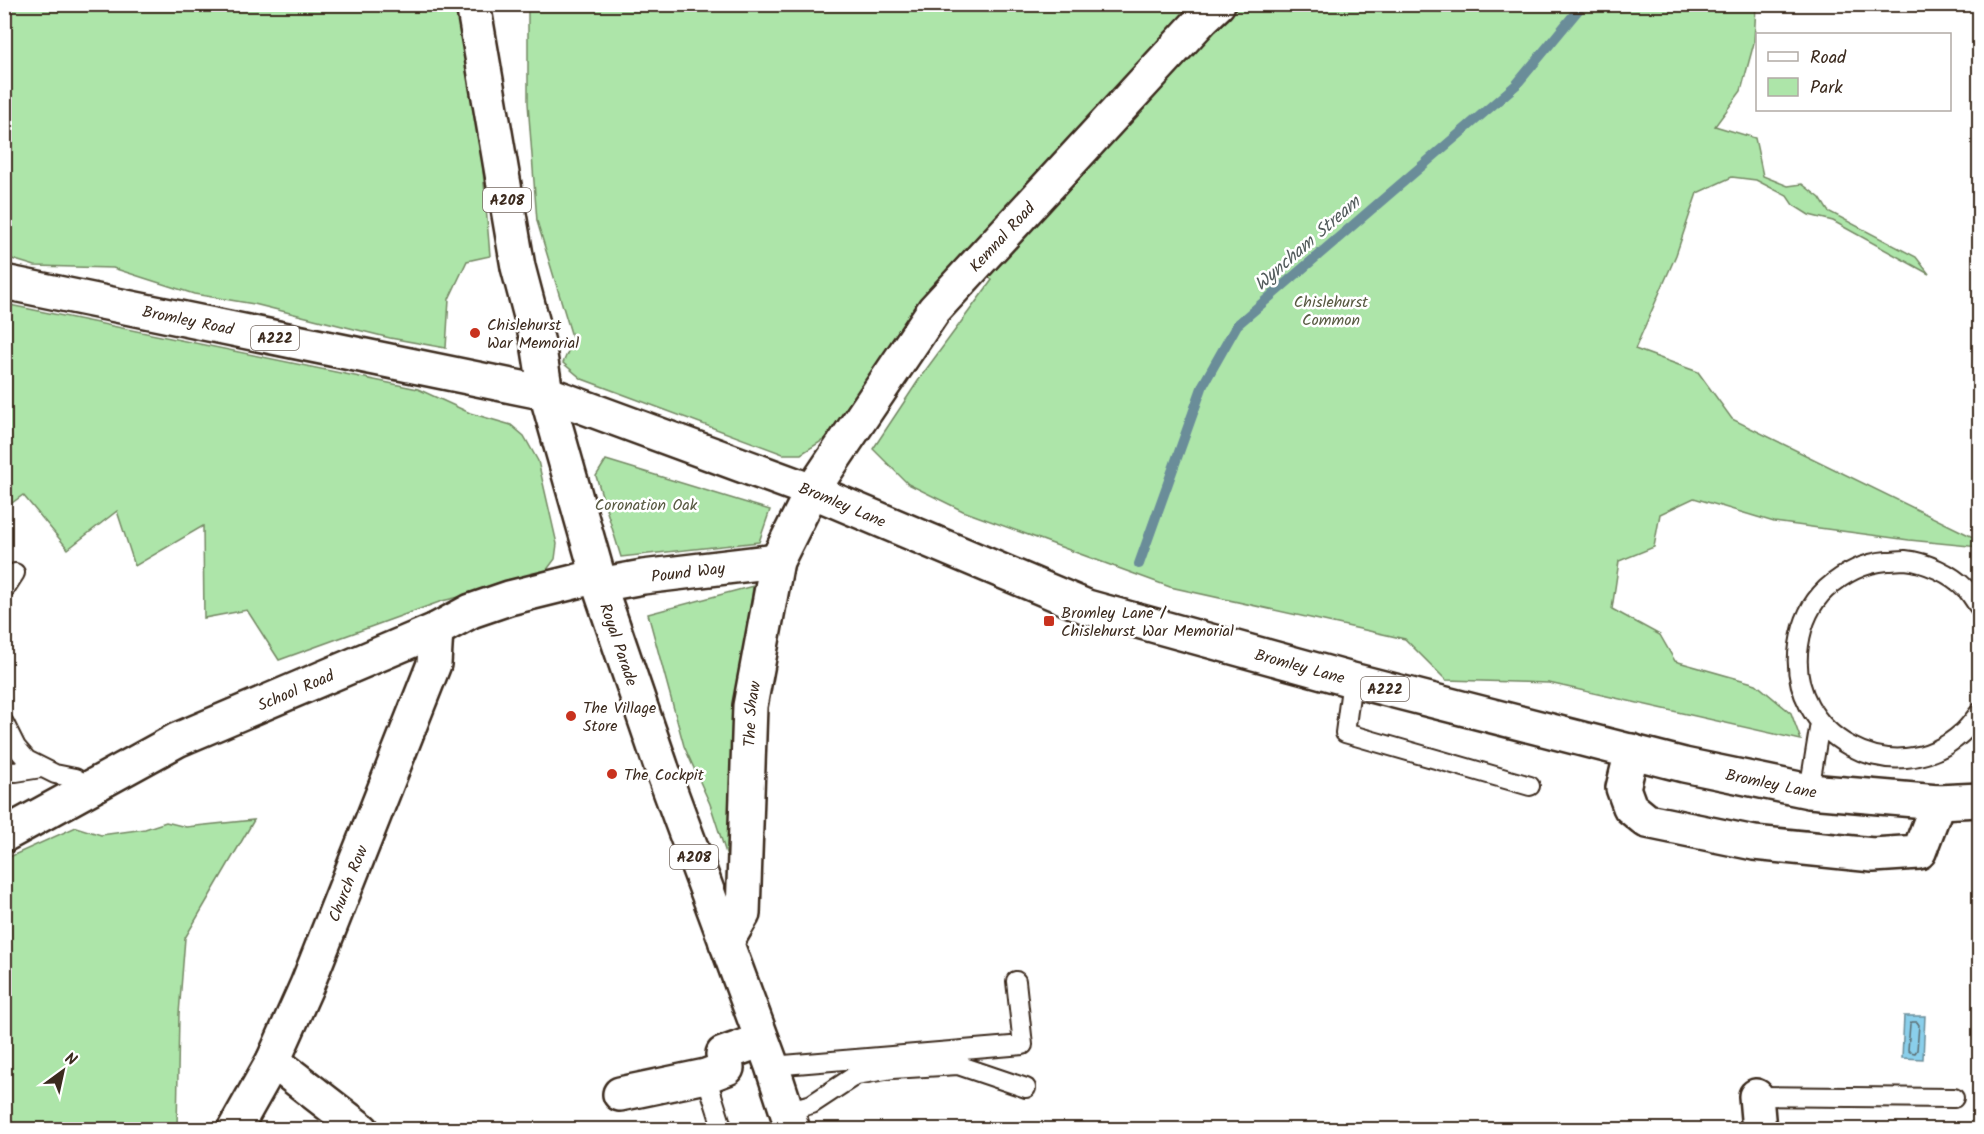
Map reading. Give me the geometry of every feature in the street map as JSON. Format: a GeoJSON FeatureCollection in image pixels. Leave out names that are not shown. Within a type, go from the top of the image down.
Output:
{"type":"FeatureCollection","features":[{"type":"Feature","properties":{"kind":"street","name":"A208"},"geometry":{"type":"LineString","coordinates":[[473,4],[518,267],[538,343],[546,393]]}},
{"type":"Feature","properties":{"kind":"street","name":"Kemnal Road"},"geometry":{"type":"LineString","coordinates":[[812,491],[934,310],[1218,4]]}},
{"type":"Feature","properties":{"kind":"street","name":"Bromley Road"},"geometry":{"type":"LineString","coordinates":[[4,282],[546,393]]}},
{"type":"Feature","properties":{"kind":"street","name":"Bromley Lane"},"geometry":{"type":"LineString","coordinates":[[546,393],[812,491],[1087,607],[1352,680],[1684,765],[1809,791],[1938,802],[1980,800]]}},
{"type":"Feature","properties":{"kind":"street","name":"Royal Parade"},"geometry":{"type":"LineString","coordinates":[[546,393],[598,580],[662,769],[767,1053],[789,1120]]}},
{"type":"Feature","properties":{"kind":"street","name":"The Shaw"},"geometry":{"type":"LineString","coordinates":[[726,943],[743,914],[750,706],[777,561],[812,491]]}},
{"type":"Feature","properties":{"kind":"street","name":"Pound Way"},"geometry":{"type":"LineString","coordinates":[[598,580],[777,561]]}},
{"type":"Feature","properties":{"kind":"street","name":"School Road"},"geometry":{"type":"LineString","coordinates":[[4,835],[177,740],[436,630],[471,611],[499,602],[598,580]]}},
{"type":"Feature","properties":{"kind":"street","name":"Church Row"},"geometry":{"type":"LineString","coordinates":[[234,1130],[273,1062],[307,985],[434,664],[436,630]]}},
{"type":"Feature","properties":{"kind":"street"},"geometry":{"type":"LineString","coordinates":[[1632,751],[1623,788],[1630,807],[1647,821],[1754,843],[1873,855],[1919,852],[1938,802]]}},
{"type":"Feature","properties":{"kind":"street"},"geometry":{"type":"LineString","coordinates":[[620,1094],[706,1076],[727,1068],[723,1054],[767,1053]]}},
{"type":"Feature","properties":{"kind":"street"},"geometry":{"type":"LineString","coordinates":[[273,1062],[362,1130]]}},
{"type":"Feature","properties":{"kind":"street"},"geometry":{"type":"LineString","coordinates":[[1756,1096],[1759,1130]]}},
{"type":"Feature","properties":{"kind":"lane"},"geometry":{"type":"LineString","coordinates":[[1980,608],[1966,589],[1939,570],[1906,560],[1873,562],[1842,575],[1817,598],[1801,628],[1796,661],[1802,694],[1820,723],[1844,744],[1873,756],[1905,759],[1935,751],[1962,733],[1980,712]]}},
{"type":"Feature","properties":{"kind":"lane"},"geometry":{"type":"LineString","coordinates":[[4,590],[15,573]]}},
{"type":"Feature","properties":{"kind":"lane"},"geometry":{"type":"LineString","coordinates":[[1352,680],[1345,733],[1530,786]]}},
{"type":"Feature","properties":{"kind":"lane"},"geometry":{"type":"LineString","coordinates":[[4,723],[16,747],[27,760],[55,774],[75,778],[92,788]]}},
{"type":"Feature","properties":{"kind":"lane"},"geometry":{"type":"LineString","coordinates":[[1809,791],[1820,723]]}},
{"type":"Feature","properties":{"kind":"lane"},"geometry":{"type":"LineString","coordinates":[[4,771],[16,772],[41,768]]}},
{"type":"Feature","properties":{"kind":"lane"},"geometry":{"type":"LineString","coordinates":[[767,1053],[1023,1045],[1016,981]]}},
{"type":"Feature","properties":{"kind":"lane"},"geometry":{"type":"LineString","coordinates":[[789,1120],[856,1074],[892,1069],[958,1065],[1026,1088]]}},
{"type":"Feature","properties":{"kind":"lane"},"geometry":{"type":"LineString","coordinates":[[706,1076],[723,1130]]}},
{"type":"Feature","properties":{"kind":"lane"},"geometry":{"type":"LineString","coordinates":[[1756,1096],[1954,1098]]}},
{"type":"Feature","properties":{"kind":"green space"},"geometry":{"type":"Polygon","coordinates":[[[5,5],[465,5],[473,48],[490,256],[467,261],[449,299],[446,348],[390,338],[254,304],[194,294],[113,268],[35,266],[5,257],[5,5]]]}},
{"type":"Feature","properties":{"kind":"green space","name":"Chislehurst Common"},"geometry":{"type":"Polygon","coordinates":[[[528,5],[1756,5],[1754,43],[1741,91],[1715,126],[1755,138],[1763,176],[1788,186],[1802,184],[1820,198],[1828,211],[1916,257],[1929,274],[1833,221],[1809,215],[1793,205],[1787,196],[1756,180],[1732,177],[1697,193],[1676,255],[1635,349],[1698,372],[1732,419],[1979,540],[1979,547],[1774,522],[1694,498],[1660,514],[1654,547],[1619,561],[1612,609],[1660,635],[1675,661],[1756,684],[1791,713],[1801,740],[1549,683],[1446,680],[1405,639],[1170,587],[963,511],[908,484],[873,449],[922,375],[992,280],[972,263],[833,434],[801,454],[783,454],[582,379],[563,363],[573,340],[537,221],[528,103],[528,5]]]}},
{"type":"Feature","properties":{"kind":"green space"},"geometry":{"type":"Polygon","coordinates":[[[5,304],[418,389],[470,413],[511,425],[524,436],[538,461],[557,544],[555,559],[546,571],[529,581],[442,601],[279,660],[247,610],[204,618],[203,526],[135,566],[117,511],[68,549],[23,495],[5,508],[5,304]]]}},
{"type":"Feature","properties":{"kind":"green space","name":"Coronation Oak"},"geometry":{"type":"Polygon","coordinates":[[[606,460],[770,510],[759,542],[621,557],[596,476],[606,460]]]}},
{"type":"Feature","properties":{"kind":"green space"},"geometry":{"type":"Polygon","coordinates":[[[753,586],[748,636],[735,881],[710,804],[684,746],[648,614],[753,586]]]}},
{"type":"Feature","properties":{"kind":"green space"},"geometry":{"type":"Polygon","coordinates":[[[254,820],[185,938],[179,1014],[177,1129],[5,1129],[5,859],[76,827],[101,835],[145,829],[166,822],[186,827],[254,820]]]}},
{"type":"Feature","properties":{"kind":"water"},"geometry":{"type":"Polygon","coordinates":[[[1904,1016],[1925,1016],[1923,1059],[1902,1058],[1904,1016]]]}},
{"type":"Feature","properties":{"kind":"waterway","name":"Wyncham Stream"},"geometry":{"type":"LineString","coordinates":[[1139,564],[1203,385],[1237,325],[1516,85],[1583,4]]}},
{"type":"Feature","properties":{"kind":"place","name":"Chislehurst War Memorial"},"geometry":{"type":"Point","coordinates":[475,333]}},
{"type":"Feature","properties":{"kind":"place","name":"Bromley Lane / Chislehurst War Memorial"},"geometry":{"type":"Point","coordinates":[1049,621]}},
{"type":"Feature","properties":{"kind":"place","name":"The Village Store"},"geometry":{"type":"Point","coordinates":[571,716]}},
{"type":"Feature","properties":{"kind":"place","name":"The Cockpit"},"geometry":{"type":"Point","coordinates":[612,774]}}]}
